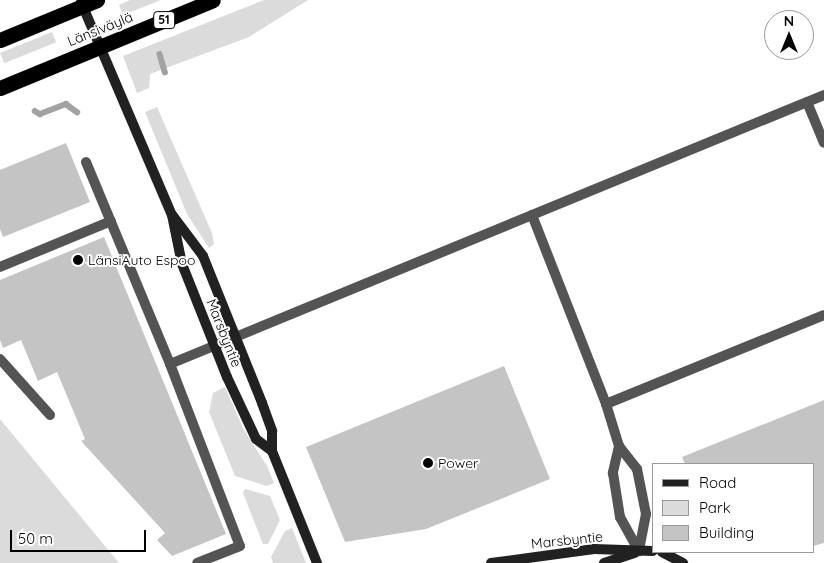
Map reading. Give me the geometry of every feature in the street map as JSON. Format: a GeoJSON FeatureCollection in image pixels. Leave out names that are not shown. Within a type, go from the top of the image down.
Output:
{"type":"FeatureCollection","features":[{"type":"Feature","properties":{"kind":"highway","name":"Länsiväylä"},"geometry":{"type":"LineString","coordinates":[[0,40],[98,0]]}},
{"type":"Feature","properties":{"kind":"highway","name":"Länsiväylä"},"geometry":{"type":"LineString","coordinates":[[0,88],[213,0]]}},
{"type":"Feature","properties":{"kind":"main road","name":"Marsbyntie"},"geometry":{"type":"LineString","coordinates":[[80,0],[172,215],[182,264],[214,346],[256,439],[272,451]]}},
{"type":"Feature","properties":{"kind":"main road","name":"Marsbyntie"},"geometry":{"type":"LineString","coordinates":[[172,215],[203,256],[272,431],[272,451],[317,563]]}},
{"type":"Feature","properties":{"kind":"main road","name":"Marsbyntie"},"geometry":{"type":"LineString","coordinates":[[491,563],[594,549],[639,550]]}},
{"type":"Feature","properties":{"kind":"main road","name":"Marsbyntie"},"geometry":{"type":"LineString","coordinates":[[604,563],[639,550]]}},
{"type":"Feature","properties":{"kind":"main road"},"geometry":{"type":"LineString","coordinates":[[639,550],[652,551]]}},
{"type":"Feature","properties":{"kind":"main road"},"geometry":{"type":"LineString","coordinates":[[664,553],[683,563]]}},
{"type":"Feature","properties":{"kind":"lane"},"geometry":{"type":"LineString","coordinates":[[170,364],[824,95]]}},
{"type":"Feature","properties":{"kind":"lane"},"geometry":{"type":"LineString","coordinates":[[807,102],[824,143]]}},
{"type":"Feature","properties":{"kind":"lane"},"geometry":{"type":"LineString","coordinates":[[86,162],[170,364],[240,546],[197,563]]}},
{"type":"Feature","properties":{"kind":"lane"},"geometry":{"type":"LineString","coordinates":[[532,215],[606,404],[619,446],[636,469],[646,514],[639,550]]}},
{"type":"Feature","properties":{"kind":"lane"},"geometry":{"type":"LineString","coordinates":[[0,267],[111,222]]}},
{"type":"Feature","properties":{"kind":"lane"},"geometry":{"type":"LineString","coordinates":[[606,404],[824,315]]}},
{"type":"Feature","properties":{"kind":"lane"},"geometry":{"type":"LineString","coordinates":[[0,359],[50,415]]}},
{"type":"Feature","properties":{"kind":"lane"},"geometry":{"type":"LineString","coordinates":[[619,446],[613,473],[620,517],[639,550]]}},
{"type":"Feature","properties":{"kind":"green space"},"geometry":{"type":"Polygon","coordinates":[[[130,0],[161,0],[123,15],[119,5],[130,0]]]}},
{"type":"Feature","properties":{"kind":"green space"},"geometry":{"type":"Polygon","coordinates":[[[264,0],[308,0],[249,37],[150,74],[149,88],[137,93],[123,56],[264,0]]]}},
{"type":"Feature","properties":{"kind":"green space"},"geometry":{"type":"Polygon","coordinates":[[[52,32],[56,42],[4,63],[0,53],[52,32]]]}},
{"type":"Feature","properties":{"kind":"green space"},"geometry":{"type":"Polygon","coordinates":[[[157,107],[212,233],[214,244],[209,248],[187,214],[145,112],[157,107]]]}},
{"type":"Feature","properties":{"kind":"green space"},"geometry":{"type":"Polygon","coordinates":[[[225,387],[244,430],[267,466],[274,483],[267,486],[235,476],[209,412],[213,393],[225,387]]]}},
{"type":"Feature","properties":{"kind":"green space"},"geometry":{"type":"Polygon","coordinates":[[[0,419],[119,563],[0,563],[0,419]]]}},
{"type":"Feature","properties":{"kind":"green space"},"geometry":{"type":"Polygon","coordinates":[[[245,489],[270,496],[280,520],[268,544],[263,544],[243,493],[245,489]]]}},
{"type":"Feature","properties":{"kind":"green space"},"geometry":{"type":"Polygon","coordinates":[[[292,528],[306,563],[273,563],[271,557],[285,531],[292,528]]]}},
{"type":"Feature","properties":{"kind":"building"},"geometry":{"type":"Polygon","coordinates":[[[66,143],[90,202],[3,237],[0,229],[0,170],[66,143]]]}},
{"type":"Feature","properties":{"kind":"building"},"geometry":{"type":"Polygon","coordinates":[[[104,237],[226,534],[172,556],[157,540],[165,533],[81,441],[85,439],[57,372],[38,381],[21,340],[3,348],[0,340],[0,280],[104,237]]]}},
{"type":"Feature","properties":{"kind":"building","name":"Power"},"geometry":{"type":"Polygon","coordinates":[[[504,366],[550,479],[426,529],[345,542],[306,447],[504,366]]]}},
{"type":"Feature","properties":{"kind":"building"},"geometry":{"type":"Polygon","coordinates":[[[824,400],[824,543],[814,546],[814,463],[685,463],[682,457],[824,400]]]}},
{"type":"Feature","properties":{"kind":"waterway"},"geometry":{"type":"LineString","coordinates":[[160,54],[165,72]]}},
{"type":"Feature","properties":{"kind":"waterway"},"geometry":{"type":"LineString","coordinates":[[35,111],[40,114],[66,104],[77,112]]}},
{"type":"Feature","properties":{"kind":"place","name":"LänsiAuto Espoo"},"geometry":{"type":"Point","coordinates":[78,260]}},
{"type":"Feature","properties":{"kind":"place","name":"Power"},"geometry":{"type":"Point","coordinates":[428,463]}}]}
